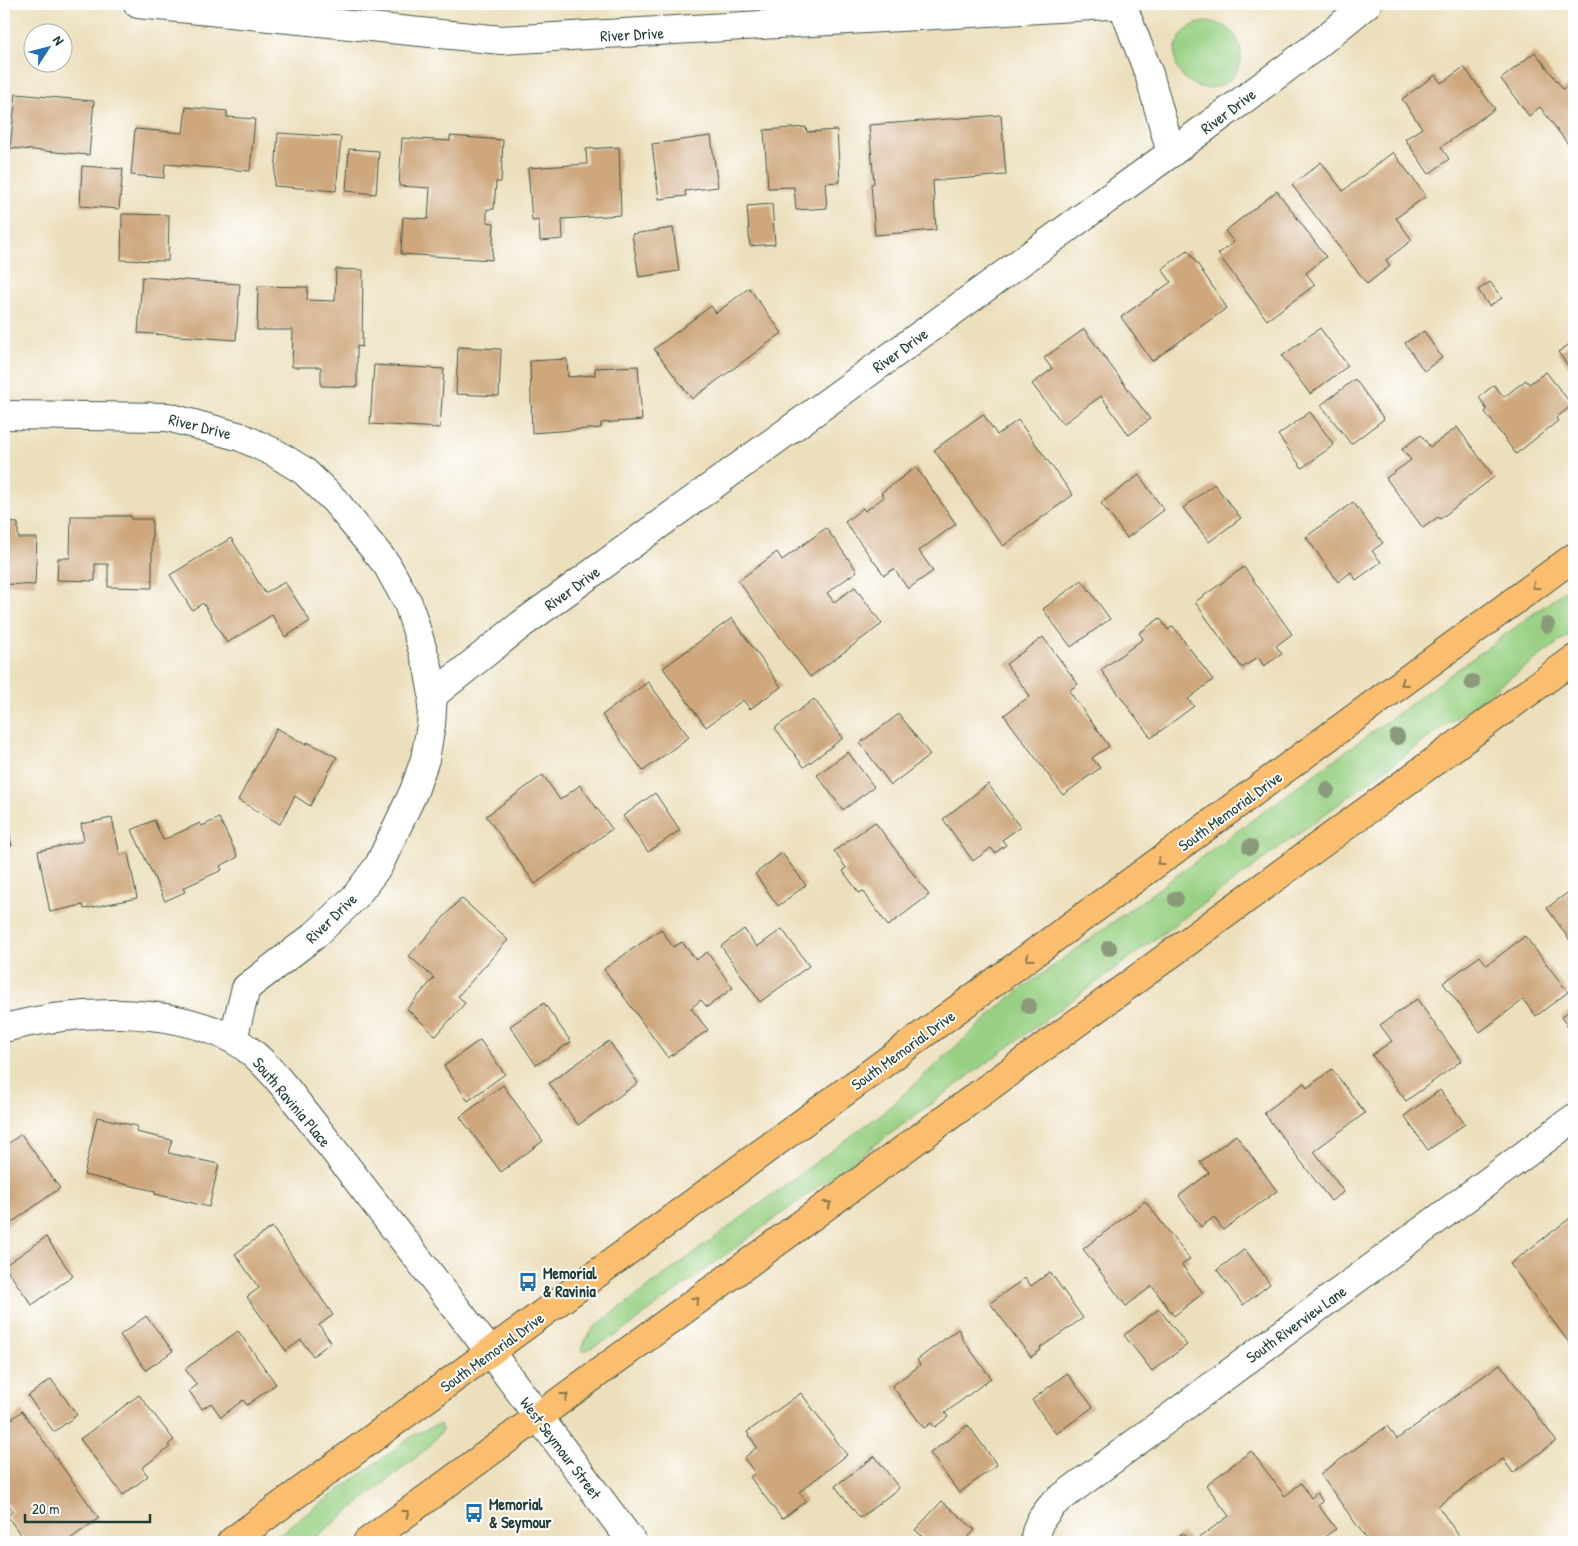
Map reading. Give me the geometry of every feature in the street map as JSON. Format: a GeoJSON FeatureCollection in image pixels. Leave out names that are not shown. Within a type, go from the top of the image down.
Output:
{"type":"FeatureCollection","features":[{"type":"Feature","properties":{"kind":"main road","name":"South Memorial Drive"},"geometry":{"type":"LineString","coordinates":[[231,1542],[1574,558]]}},
{"type":"Feature","properties":{"kind":"main road"},"geometry":{"type":"LineString","coordinates":[[367,1542],[1574,659]]}},
{"type":"Feature","properties":{"kind":"street","name":"River Drive"},"geometry":{"type":"LineString","coordinates":[[138,4],[501,40],[1127,4]]}},
{"type":"Feature","properties":{"kind":"street"},"geometry":{"type":"LineString","coordinates":[[1122,4],[1149,74],[1171,154]]}},
{"type":"Feature","properties":{"kind":"street","name":"River Drive"},"geometry":{"type":"LineString","coordinates":[[432,695],[522,624],[1171,154],[1312,49],[1367,4]]}},
{"type":"Feature","properties":{"kind":"street","name":"River Drive"},"geometry":{"type":"LineString","coordinates":[[4,414],[168,417],[241,437],[275,453],[304,471],[335,501],[387,565],[408,603],[428,667],[432,695],[432,725],[425,759],[398,829],[379,865],[355,897],[314,936],[246,988],[233,1039]]}},
{"type":"Feature","properties":{"kind":"street","name":"South Ravinia Place"},"geometry":{"type":"LineString","coordinates":[[4,1028],[37,1019],[118,1014],[156,1017],[192,1024],[233,1039],[263,1062],[288,1091],[491,1353]]}},
{"type":"Feature","properties":{"kind":"street","name":"South Riverview Lane"},"geometry":{"type":"LineString","coordinates":[[1035,1542],[1035,1529],[1054,1503],[1574,1118]]}},
{"type":"Feature","properties":{"kind":"street","name":"West Seymour Street"},"geometry":{"type":"LineString","coordinates":[[491,1353],[632,1542]]}},
{"type":"Feature","properties":{"kind":"green space"},"geometry":{"type":"Polygon","coordinates":[[[1201,22],[1215,22],[1227,27],[1236,36],[1241,48],[1239,68],[1232,79],[1215,88],[1201,88],[1189,83],[1180,74],[1175,62],[1175,48],[1180,36],[1189,27],[1201,22]]]}},
{"type":"Feature","properties":{"kind":"green space"},"geometry":{"type":"Polygon","coordinates":[[[1574,584],[1574,631],[618,1334],[583,1352],[581,1348],[593,1328],[885,1111],[1008,999],[1574,584]]]}},
{"type":"Feature","properties":{"kind":"green space"},"geometry":{"type":"Polygon","coordinates":[[[440,1424],[442,1430],[430,1446],[310,1542],[268,1542],[417,1433],[440,1424]]]}},
{"type":"Feature","properties":{"kind":"building"},"geometry":{"type":"Polygon","coordinates":[[[1535,52],[1563,89],[1574,80],[1574,152],[1540,107],[1529,116],[1501,79],[1535,52]]]}},
{"type":"Feature","properties":{"kind":"building"},"geometry":{"type":"Polygon","coordinates":[[[1464,67],[1495,109],[1441,147],[1449,159],[1429,174],[1405,139],[1422,128],[1402,99],[1435,75],[1441,83],[1464,67]]]}},
{"type":"Feature","properties":{"kind":"building"},"geometry":{"type":"Polygon","coordinates":[[[16,94],[94,101],[89,155],[10,148],[16,94]]]}},
{"type":"Feature","properties":{"kind":"building"},"geometry":{"type":"Polygon","coordinates":[[[186,107],[227,111],[227,117],[255,119],[250,171],[165,164],[164,178],[131,175],[135,129],[183,133],[186,107]]]}},
{"type":"Feature","properties":{"kind":"building"},"geometry":{"type":"Polygon","coordinates":[[[1001,115],[1006,175],[933,181],[936,230],[875,235],[871,184],[874,183],[869,125],[1001,115]]]}},
{"type":"Feature","properties":{"kind":"building"},"geometry":{"type":"Polygon","coordinates":[[[806,127],[807,132],[837,130],[840,182],[825,183],[827,208],[796,210],[794,187],[768,188],[764,130],[806,127]]]}},
{"type":"Feature","properties":{"kind":"building"},"geometry":{"type":"Polygon","coordinates":[[[278,133],[341,137],[336,191],[274,186],[278,133]]]}},
{"type":"Feature","properties":{"kind":"building"},"geometry":{"type":"Polygon","coordinates":[[[450,136],[503,140],[501,182],[496,182],[494,209],[487,209],[487,222],[494,223],[492,260],[401,254],[403,217],[428,219],[430,188],[399,186],[402,138],[450,141],[450,136]]]}},
{"type":"Feature","properties":{"kind":"building"},"geometry":{"type":"Polygon","coordinates":[[[711,136],[718,187],[685,191],[686,196],[659,199],[652,144],[711,136]]]}},
{"type":"Feature","properties":{"kind":"building"},"geometry":{"type":"Polygon","coordinates":[[[619,147],[621,215],[562,219],[563,239],[540,241],[539,220],[532,221],[528,168],[587,164],[586,149],[619,147]]]}},
{"type":"Feature","properties":{"kind":"building"},"geometry":{"type":"Polygon","coordinates":[[[349,149],[379,151],[376,194],[346,191],[349,149]]]}},
{"type":"Feature","properties":{"kind":"building"},"geometry":{"type":"Polygon","coordinates":[[[1393,152],[1426,196],[1396,218],[1412,240],[1386,260],[1390,266],[1367,284],[1292,185],[1321,162],[1343,191],[1393,152]]]}},
{"type":"Feature","properties":{"kind":"building"},"geometry":{"type":"Polygon","coordinates":[[[82,166],[123,169],[119,209],[80,206],[82,166]]]}},
{"type":"Feature","properties":{"kind":"building"},"geometry":{"type":"Polygon","coordinates":[[[1277,191],[1326,257],[1306,273],[1315,285],[1267,320],[1218,254],[1234,242],[1225,231],[1277,191]]]}},
{"type":"Feature","properties":{"kind":"building"},"geometry":{"type":"Polygon","coordinates":[[[772,204],[775,244],[750,246],[747,206],[772,204]]]}},
{"type":"Feature","properties":{"kind":"building"},"geometry":{"type":"Polygon","coordinates":[[[122,214],[169,215],[168,261],[121,260],[122,214]]]}},
{"type":"Feature","properties":{"kind":"building"},"geometry":{"type":"Polygon","coordinates":[[[673,228],[679,271],[639,277],[632,234],[673,228]]]}},
{"type":"Feature","properties":{"kind":"building"},"geometry":{"type":"Polygon","coordinates":[[[1188,250],[1227,308],[1152,361],[1121,317],[1171,282],[1162,269],[1188,250]]]}},
{"type":"Feature","properties":{"kind":"building"},"geometry":{"type":"Polygon","coordinates":[[[336,269],[363,270],[362,347],[357,346],[357,387],[321,386],[321,367],[292,367],[293,330],[257,330],[258,286],[308,287],[307,300],[335,301],[336,269]]]}},
{"type":"Feature","properties":{"kind":"building"},"geometry":{"type":"Polygon","coordinates":[[[142,277],[240,284],[236,340],[138,333],[142,277]]]}},
{"type":"Feature","properties":{"kind":"building"},"geometry":{"type":"Polygon","coordinates":[[[1490,282],[1502,298],[1489,306],[1478,290],[1490,282]]]}},
{"type":"Feature","properties":{"kind":"building"},"geometry":{"type":"Polygon","coordinates":[[[749,288],[782,333],[692,399],[654,349],[711,306],[716,313],[749,288]]]}},
{"type":"Feature","properties":{"kind":"building"},"geometry":{"type":"Polygon","coordinates":[[[1320,328],[1348,366],[1310,394],[1282,356],[1320,328]]]}},
{"type":"Feature","properties":{"kind":"building"},"geometry":{"type":"Polygon","coordinates":[[[1084,329],[1150,419],[1129,435],[1101,396],[1063,424],[1032,384],[1052,369],[1044,358],[1084,329]]]}},
{"type":"Feature","properties":{"kind":"building"},"geometry":{"type":"Polygon","coordinates":[[[1424,331],[1442,358],[1424,371],[1405,343],[1424,331]]]}},
{"type":"Feature","properties":{"kind":"building"},"geometry":{"type":"Polygon","coordinates":[[[1574,341],[1574,374],[1558,352],[1574,341]]]}},
{"type":"Feature","properties":{"kind":"building"},"geometry":{"type":"Polygon","coordinates":[[[458,347],[501,349],[499,396],[456,394],[458,347]]]}},
{"type":"Feature","properties":{"kind":"building"},"geometry":{"type":"Polygon","coordinates":[[[567,359],[568,377],[595,375],[595,368],[638,366],[642,420],[601,423],[601,428],[532,433],[530,361],[567,359]]]}},
{"type":"Feature","properties":{"kind":"building"},"geometry":{"type":"Polygon","coordinates":[[[374,365],[444,369],[440,428],[370,424],[374,365]]]}},
{"type":"Feature","properties":{"kind":"building"},"geometry":{"type":"Polygon","coordinates":[[[1546,372],[1572,405],[1556,418],[1558,421],[1516,454],[1485,412],[1487,410],[1479,397],[1494,385],[1504,397],[1526,380],[1529,384],[1546,372]]]}},
{"type":"Feature","properties":{"kind":"building"},"geometry":{"type":"Polygon","coordinates":[[[1355,379],[1384,419],[1351,444],[1321,405],[1355,379]]]}},
{"type":"Feature","properties":{"kind":"building"},"geometry":{"type":"Polygon","coordinates":[[[1310,412],[1334,445],[1302,468],[1278,435],[1310,412]]]}},
{"type":"Feature","properties":{"kind":"building"},"geometry":{"type":"Polygon","coordinates":[[[983,414],[997,435],[1018,420],[1073,495],[1003,546],[934,450],[983,414]]]}},
{"type":"Feature","properties":{"kind":"building"},"geometry":{"type":"Polygon","coordinates":[[[1457,427],[1494,477],[1440,519],[1438,517],[1423,528],[1386,478],[1411,460],[1402,449],[1421,435],[1430,447],[1457,427]]]}},
{"type":"Feature","properties":{"kind":"building"},"geometry":{"type":"Polygon","coordinates":[[[916,467],[956,524],[919,551],[933,571],[908,589],[894,569],[884,575],[845,522],[863,508],[865,511],[884,497],[881,493],[916,467]]]}},
{"type":"Feature","properties":{"kind":"building"},"geometry":{"type":"Polygon","coordinates":[[[1139,475],[1164,510],[1127,538],[1101,503],[1139,475]]]}},
{"type":"Feature","properties":{"kind":"building"},"geometry":{"type":"Polygon","coordinates":[[[1214,484],[1241,518],[1209,542],[1183,508],[1214,484]]]}},
{"type":"Feature","properties":{"kind":"building"},"geometry":{"type":"Polygon","coordinates":[[[1353,502],[1383,543],[1372,551],[1381,562],[1356,580],[1351,572],[1338,582],[1306,537],[1353,502]]]}},
{"type":"Feature","properties":{"kind":"building"},"geometry":{"type":"Polygon","coordinates":[[[71,516],[131,516],[131,519],[152,519],[152,588],[108,587],[108,564],[95,564],[95,581],[57,580],[58,558],[70,558],[71,516]]]}},
{"type":"Feature","properties":{"kind":"building"},"geometry":{"type":"Polygon","coordinates":[[[4,522],[18,523],[18,538],[37,538],[35,585],[4,584],[4,522]]]}},
{"type":"Feature","properties":{"kind":"building"},"geometry":{"type":"Polygon","coordinates":[[[826,528],[857,571],[827,593],[834,602],[855,587],[882,624],[810,677],[738,581],[777,552],[782,560],[826,528]]]}},
{"type":"Feature","properties":{"kind":"building"},"geometry":{"type":"Polygon","coordinates":[[[231,538],[265,593],[285,582],[310,621],[285,637],[272,615],[227,643],[203,603],[192,610],[170,575],[231,538]]]}},
{"type":"Feature","properties":{"kind":"building"},"geometry":{"type":"Polygon","coordinates":[[[1244,567],[1292,634],[1276,646],[1282,654],[1264,666],[1258,657],[1242,668],[1195,602],[1244,567]]]}},
{"type":"Feature","properties":{"kind":"building"},"geometry":{"type":"Polygon","coordinates":[[[1082,580],[1110,619],[1071,647],[1043,609],[1082,580]]]}},
{"type":"Feature","properties":{"kind":"building"},"geometry":{"type":"Polygon","coordinates":[[[732,618],[781,687],[750,709],[743,700],[706,727],[663,668],[732,618]]]}},
{"type":"Feature","properties":{"kind":"building"},"geometry":{"type":"Polygon","coordinates":[[[1160,618],[1168,630],[1173,626],[1213,680],[1188,699],[1194,706],[1151,738],[1101,670],[1143,639],[1139,633],[1160,618]]]}},
{"type":"Feature","properties":{"kind":"building"},"geometry":{"type":"Polygon","coordinates":[[[1043,637],[1078,684],[1069,691],[1109,746],[1092,758],[1100,768],[1063,795],[1004,715],[1030,696],[1006,664],[1043,637]]]}},
{"type":"Feature","properties":{"kind":"building"},"geometry":{"type":"Polygon","coordinates":[[[648,682],[689,737],[643,771],[602,715],[648,682]]]}},
{"type":"Feature","properties":{"kind":"building"},"geometry":{"type":"Polygon","coordinates":[[[814,699],[843,738],[804,767],[775,728],[814,699]]]}},
{"type":"Feature","properties":{"kind":"building"},"geometry":{"type":"Polygon","coordinates":[[[899,714],[930,755],[891,785],[860,743],[899,714]]]}},
{"type":"Feature","properties":{"kind":"building"},"geometry":{"type":"Polygon","coordinates":[[[277,728],[306,745],[307,742],[337,757],[310,806],[295,796],[280,824],[238,800],[277,728]]]}},
{"type":"Feature","properties":{"kind":"building"},"geometry":{"type":"Polygon","coordinates":[[[848,752],[874,787],[843,810],[817,775],[848,752]]]}},
{"type":"Feature","properties":{"kind":"building"},"geometry":{"type":"Polygon","coordinates":[[[543,775],[560,800],[580,785],[612,829],[535,884],[486,816],[543,775]]]}},
{"type":"Feature","properties":{"kind":"building"},"geometry":{"type":"Polygon","coordinates":[[[988,784],[1020,827],[1002,840],[1006,845],[995,853],[991,848],[973,861],[943,819],[988,784]]]}},
{"type":"Feature","properties":{"kind":"building"},"geometry":{"type":"Polygon","coordinates":[[[655,793],[680,830],[648,852],[623,816],[655,793]]]}},
{"type":"Feature","properties":{"kind":"building"},"geometry":{"type":"Polygon","coordinates":[[[4,811],[12,846],[4,848],[4,811]]]}},
{"type":"Feature","properties":{"kind":"building"},"geometry":{"type":"Polygon","coordinates":[[[112,818],[120,855],[128,853],[137,898],[84,909],[83,905],[50,912],[38,851],[84,841],[81,824],[112,818]]]}},
{"type":"Feature","properties":{"kind":"building"},"geometry":{"type":"Polygon","coordinates":[[[219,818],[238,857],[220,866],[222,870],[183,888],[185,892],[165,901],[132,830],[154,820],[163,840],[200,823],[202,826],[219,818]]]}},
{"type":"Feature","properties":{"kind":"building"},"geometry":{"type":"Polygon","coordinates":[[[875,822],[929,895],[888,926],[863,891],[859,893],[843,871],[846,868],[834,851],[875,822]]]}},
{"type":"Feature","properties":{"kind":"building"},"geometry":{"type":"Polygon","coordinates":[[[782,853],[806,885],[778,906],[755,874],[782,853]]]}},
{"type":"Feature","properties":{"kind":"building"},"geometry":{"type":"Polygon","coordinates":[[[1574,888],[1574,946],[1547,908],[1574,888]]]}},
{"type":"Feature","properties":{"kind":"building"},"geometry":{"type":"Polygon","coordinates":[[[461,898],[508,940],[458,996],[465,1003],[436,1036],[407,1009],[434,978],[409,956],[461,898]]]}},
{"type":"Feature","properties":{"kind":"building"},"geometry":{"type":"Polygon","coordinates":[[[661,929],[673,947],[682,942],[696,960],[707,952],[733,988],[707,1007],[701,1000],[691,1008],[708,1030],[668,1058],[604,969],[661,929]]]}},
{"type":"Feature","properties":{"kind":"building"},"geometry":{"type":"Polygon","coordinates":[[[744,929],[757,947],[782,929],[809,966],[760,1002],[721,946],[744,929]]]}},
{"type":"Feature","properties":{"kind":"building"},"geometry":{"type":"Polygon","coordinates":[[[1525,936],[1568,992],[1536,1016],[1523,1000],[1480,1032],[1443,983],[1480,956],[1487,965],[1525,936]]]}},
{"type":"Feature","properties":{"kind":"building"},"geometry":{"type":"Polygon","coordinates":[[[1417,999],[1461,1061],[1406,1101],[1372,1055],[1392,1041],[1380,1025],[1417,999]]]}},
{"type":"Feature","properties":{"kind":"building"},"geometry":{"type":"Polygon","coordinates":[[[544,1003],[571,1042],[536,1065],[510,1026],[544,1003]]]}},
{"type":"Feature","properties":{"kind":"building"},"geometry":{"type":"Polygon","coordinates":[[[1574,1008],[1574,1036],[1561,1017],[1574,1008]]]}},
{"type":"Feature","properties":{"kind":"building"},"geometry":{"type":"Polygon","coordinates":[[[480,1040],[505,1074],[468,1101],[444,1066],[480,1040]]]}},
{"type":"Feature","properties":{"kind":"building"},"geometry":{"type":"Polygon","coordinates":[[[609,1041],[638,1083],[578,1125],[549,1083],[609,1041]]]}},
{"type":"Feature","properties":{"kind":"building"},"geometry":{"type":"Polygon","coordinates":[[[1332,1069],[1365,1113],[1314,1151],[1344,1192],[1331,1201],[1264,1113],[1304,1083],[1307,1088],[1332,1069]]]}},
{"type":"Feature","properties":{"kind":"building"},"geometry":{"type":"Polygon","coordinates":[[[503,1085],[543,1141],[501,1172],[460,1117],[503,1085]]]}},
{"type":"Feature","properties":{"kind":"building"},"geometry":{"type":"Polygon","coordinates":[[[1440,1090],[1465,1124],[1428,1150],[1404,1116],[1440,1090]]]}},
{"type":"Feature","properties":{"kind":"building"},"geometry":{"type":"Polygon","coordinates":[[[97,1117],[137,1126],[136,1132],[172,1140],[168,1153],[219,1164],[209,1207],[155,1194],[155,1191],[84,1175],[97,1117]]]}},
{"type":"Feature","properties":{"kind":"building"},"geometry":{"type":"Polygon","coordinates":[[[21,1134],[60,1188],[4,1228],[4,1147],[21,1134]]]}},
{"type":"Feature","properties":{"kind":"building"},"geometry":{"type":"Polygon","coordinates":[[[1236,1135],[1277,1191],[1223,1230],[1214,1217],[1201,1227],[1179,1196],[1209,1173],[1200,1162],[1236,1135]]]}},
{"type":"Feature","properties":{"kind":"building"},"geometry":{"type":"Polygon","coordinates":[[[1145,1201],[1190,1259],[1182,1265],[1203,1293],[1174,1316],[1152,1286],[1126,1306],[1083,1249],[1145,1201]]]}},
{"type":"Feature","properties":{"kind":"building"},"geometry":{"type":"Polygon","coordinates":[[[1574,1215],[1574,1349],[1510,1264],[1574,1215]]]}},
{"type":"Feature","properties":{"kind":"building"},"geometry":{"type":"Polygon","coordinates":[[[272,1227],[333,1315],[319,1325],[331,1342],[313,1356],[301,1340],[286,1351],[247,1297],[259,1288],[235,1254],[272,1227]]]}},
{"type":"Feature","properties":{"kind":"building"},"geometry":{"type":"Polygon","coordinates":[[[46,1237],[73,1276],[32,1305],[4,1266],[46,1237]]]}},
{"type":"Feature","properties":{"kind":"building"},"geometry":{"type":"Polygon","coordinates":[[[1245,1249],[1270,1284],[1243,1305],[1217,1270],[1245,1249]]]}},
{"type":"Feature","properties":{"kind":"building"},"geometry":{"type":"Polygon","coordinates":[[[1050,1272],[1083,1318],[1040,1348],[1041,1350],[1031,1357],[990,1303],[1025,1278],[1031,1286],[1050,1272]]]}},
{"type":"Feature","properties":{"kind":"building"},"geometry":{"type":"Polygon","coordinates":[[[1159,1309],[1187,1345],[1152,1371],[1124,1335],[1159,1309]]]}},
{"type":"Feature","properties":{"kind":"building"},"geometry":{"type":"Polygon","coordinates":[[[146,1316],[173,1351],[146,1370],[120,1335],[146,1316]]]}},
{"type":"Feature","properties":{"kind":"building"},"geometry":{"type":"Polygon","coordinates":[[[958,1329],[962,1335],[961,1337],[991,1378],[945,1413],[948,1417],[935,1427],[931,1423],[924,1428],[892,1386],[920,1365],[917,1360],[958,1329]]]}},
{"type":"Feature","properties":{"kind":"building"},"geometry":{"type":"Polygon","coordinates":[[[238,1331],[276,1384],[247,1405],[243,1400],[221,1417],[211,1403],[202,1409],[189,1391],[197,1385],[185,1369],[238,1331]]]}},
{"type":"Feature","properties":{"kind":"building"},"geometry":{"type":"Polygon","coordinates":[[[1500,1364],[1556,1441],[1513,1473],[1503,1459],[1438,1506],[1463,1542],[1369,1542],[1320,1474],[1387,1426],[1397,1439],[1500,1364]]]}},
{"type":"Feature","properties":{"kind":"building"},"geometry":{"type":"Polygon","coordinates":[[[1067,1373],[1093,1407],[1056,1434],[1032,1400],[1067,1373]]]}},
{"type":"Feature","properties":{"kind":"building"},"geometry":{"type":"Polygon","coordinates":[[[51,1379],[77,1415],[54,1432],[28,1396],[51,1379]]]}},
{"type":"Feature","properties":{"kind":"building"},"geometry":{"type":"Polygon","coordinates":[[[801,1393],[847,1455],[799,1492],[806,1501],[782,1519],[750,1477],[755,1473],[744,1458],[757,1447],[747,1432],[801,1393]]]}},
{"type":"Feature","properties":{"kind":"building"},"geometry":{"type":"Polygon","coordinates":[[[139,1395],[174,1440],[168,1445],[170,1447],[142,1468],[148,1476],[123,1495],[80,1439],[139,1395]]]}},
{"type":"Feature","properties":{"kind":"building"},"geometry":{"type":"Polygon","coordinates":[[[22,1411],[99,1518],[66,1542],[26,1542],[7,1516],[13,1511],[4,1499],[4,1425],[22,1411]]]}},
{"type":"Feature","properties":{"kind":"building"},"geometry":{"type":"Polygon","coordinates":[[[968,1425],[997,1465],[959,1493],[930,1453],[968,1425]]]}},
{"type":"Feature","properties":{"kind":"building"},"geometry":{"type":"Polygon","coordinates":[[[1251,1451],[1285,1496],[1301,1483],[1311,1498],[1317,1493],[1323,1502],[1318,1505],[1336,1529],[1317,1542],[1193,1542],[1229,1516],[1206,1485],[1251,1451]]]}},
{"type":"Feature","properties":{"kind":"building"},"geometry":{"type":"Polygon","coordinates":[[[875,1456],[899,1488],[860,1518],[835,1486],[875,1456]]]}},
{"type":"Feature","properties":{"kind":"building"},"geometry":{"type":"Polygon","coordinates":[[[942,1501],[975,1530],[964,1542],[929,1542],[915,1530],[942,1501]]]}},
{"type":"Feature","properties":{"kind":"building"},"geometry":{"type":"Polygon","coordinates":[[[1183,1533],[1190,1542],[1170,1542],[1183,1533]]]}},
{"type":"Feature","properties":{"kind":"place","name":"Memorial & Ravinia"},"geometry":{"type":"Point","coordinates":[528,1282]}},
{"type":"Feature","properties":{"kind":"place","name":"Memorial & Seymour"},"geometry":{"type":"Point","coordinates":[474,1513]}}]}
